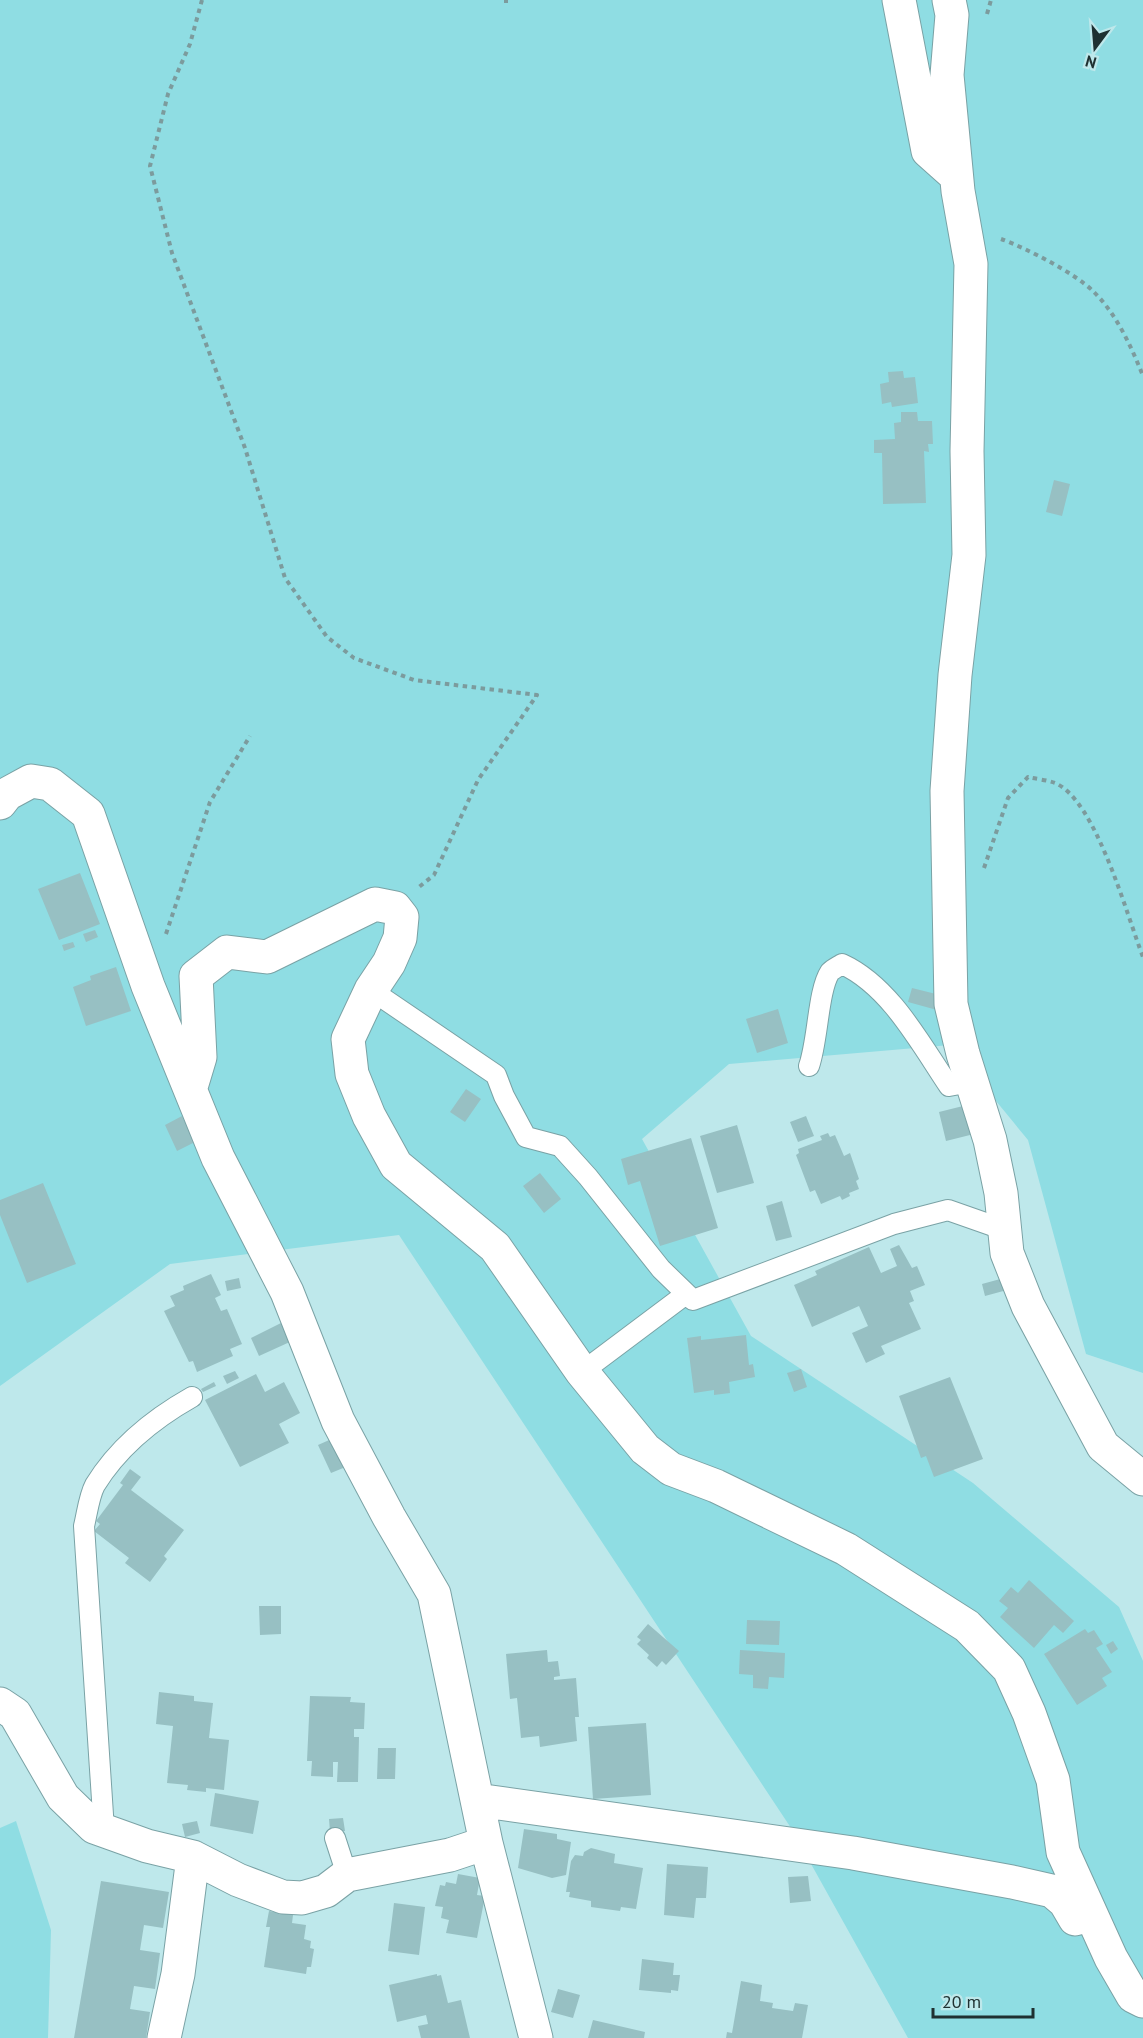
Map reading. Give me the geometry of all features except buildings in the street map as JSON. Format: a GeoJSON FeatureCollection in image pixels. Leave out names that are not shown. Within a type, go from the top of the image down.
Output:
{"type":"FeatureCollection","features":[{"type":"Feature","properties":{"kind":"street"},"geometry":{"type":"LineString","coordinates":[[899,0],[928,150],[956,176]]}},
{"type":"Feature","properties":{"kind":"street"},"geometry":{"type":"LineString","coordinates":[[949,0],[952,15],[947,75],[956,176],[971,264],[967,451],[969,555],[955,675],[947,791],[951,1004],[992,1151],[1001,1193],[1007,1253],[1028,1306],[1102,1446],[1143,1479]]}},
{"type":"Feature","properties":{"kind":"street"},"geometry":{"type":"LineString","coordinates":[[0,803],[7,794],[31,782],[50,784],[88,814],[148,986],[218,1158],[287,1292],[338,1421],[389,1517],[434,1593],[486,1843],[536,2038]]}},
{"type":"Feature","properties":{"kind":"street"},"geometry":{"type":"LineString","coordinates":[[191,1087],[200,1057],[196,976],[227,952],[267,957],[375,904],[395,908],[402,917],[400,938],[389,963],[371,990],[348,1039],[352,1074],[396,1165],[495,1247],[582,1372],[645,1449],[670,1469],[716,1486],[846,1549],[967,1626],[1009,1669],[1029,1713],[1053,1780],[1063,1852],[1090,1915],[1133,1996],[1143,2001]]}},
{"type":"Feature","properties":{"kind":"street"},"geometry":{"type":"LineString","coordinates":[[0,1704],[15,1714],[63,1797],[94,1827],[147,1846],[193,1857],[238,1880],[283,1897],[303,1898],[327,1891],[347,1875],[450,1855],[486,1843]]}},
{"type":"Feature","properties":{"kind":"street"},"geometry":{"type":"LineString","coordinates":[[477,1800],[853,1853],[1012,1882],[1052,1891],[1065,1902],[1076,1919],[1090,1915]]}},
{"type":"Feature","properties":{"kind":"street"},"geometry":{"type":"LineString","coordinates":[[164,2038],[178,1974],[193,1857]]}},
{"type":"Feature","properties":{"kind":"lane"},"geometry":{"type":"LineString","coordinates":[[809,1066],[816,1047],[821,1002],[830,972],[842,964],[861,972],[885,998],[912,1030],[949,1086],[971,1082]]}},
{"type":"Feature","properties":{"kind":"lane"},"geometry":{"type":"LineString","coordinates":[[371,990],[496,1075],[504,1096],[526,1137],[560,1146],[588,1177],[661,1269],[693,1300],[894,1224],[948,1210],[1005,1230]]}},
{"type":"Feature","properties":{"kind":"lane"},"geometry":{"type":"LineString","coordinates":[[582,1372],[686,1294]]}},
{"type":"Feature","properties":{"kind":"lane"},"geometry":{"type":"LineString","coordinates":[[104,1830],[84,1526],[94,1486],[135,1435],[156,1418],[192,1397]]}},
{"type":"Feature","properties":{"kind":"lane"},"geometry":{"type":"LineString","coordinates":[[334,1838],[347,1875]]}},
{"type":"Feature","properties":{"kind":"path"},"geometry":{"type":"LineString","coordinates":[[202,0],[190,44],[168,94],[150,166],[172,253],[245,448],[285,578],[327,637],[354,658],[414,680],[537,695],[478,780],[434,875],[395,908]]}},
{"type":"Feature","properties":{"kind":"path"},"geometry":{"type":"LineString","coordinates":[[964,225],[1028,249],[1094,291],[1122,328],[1143,376]]}},
{"type":"Feature","properties":{"kind":"path"},"geometry":{"type":"LineString","coordinates":[[148,986],[210,802],[250,736]]}},
{"type":"Feature","properties":{"kind":"path"},"geometry":{"type":"LineString","coordinates":[[981,874],[998,833],[1008,798],[1028,777],[1057,783],[1079,805],[1102,843],[1143,957]]}},
{"type":"Feature","properties":{"kind":"shaded area"},"geometry":{"type":"Polygon","coordinates":[[[0,0],[1143,0],[1143,1373],[1086,1354],[1028,1140],[950,1045],[729,1064],[642,1139],[751,1336],[973,1483],[1119,1607],[1143,1661],[1143,2038],[908,2038],[791,1828],[399,1235],[170,1264],[0,1386],[0,0]]]}},
{"type":"Feature","properties":{"kind":"shaded area"},"geometry":{"type":"Polygon","coordinates":[[[16,1821],[51,1930],[48,2038],[0,2038],[0,1828],[16,1821]]]}}]}
